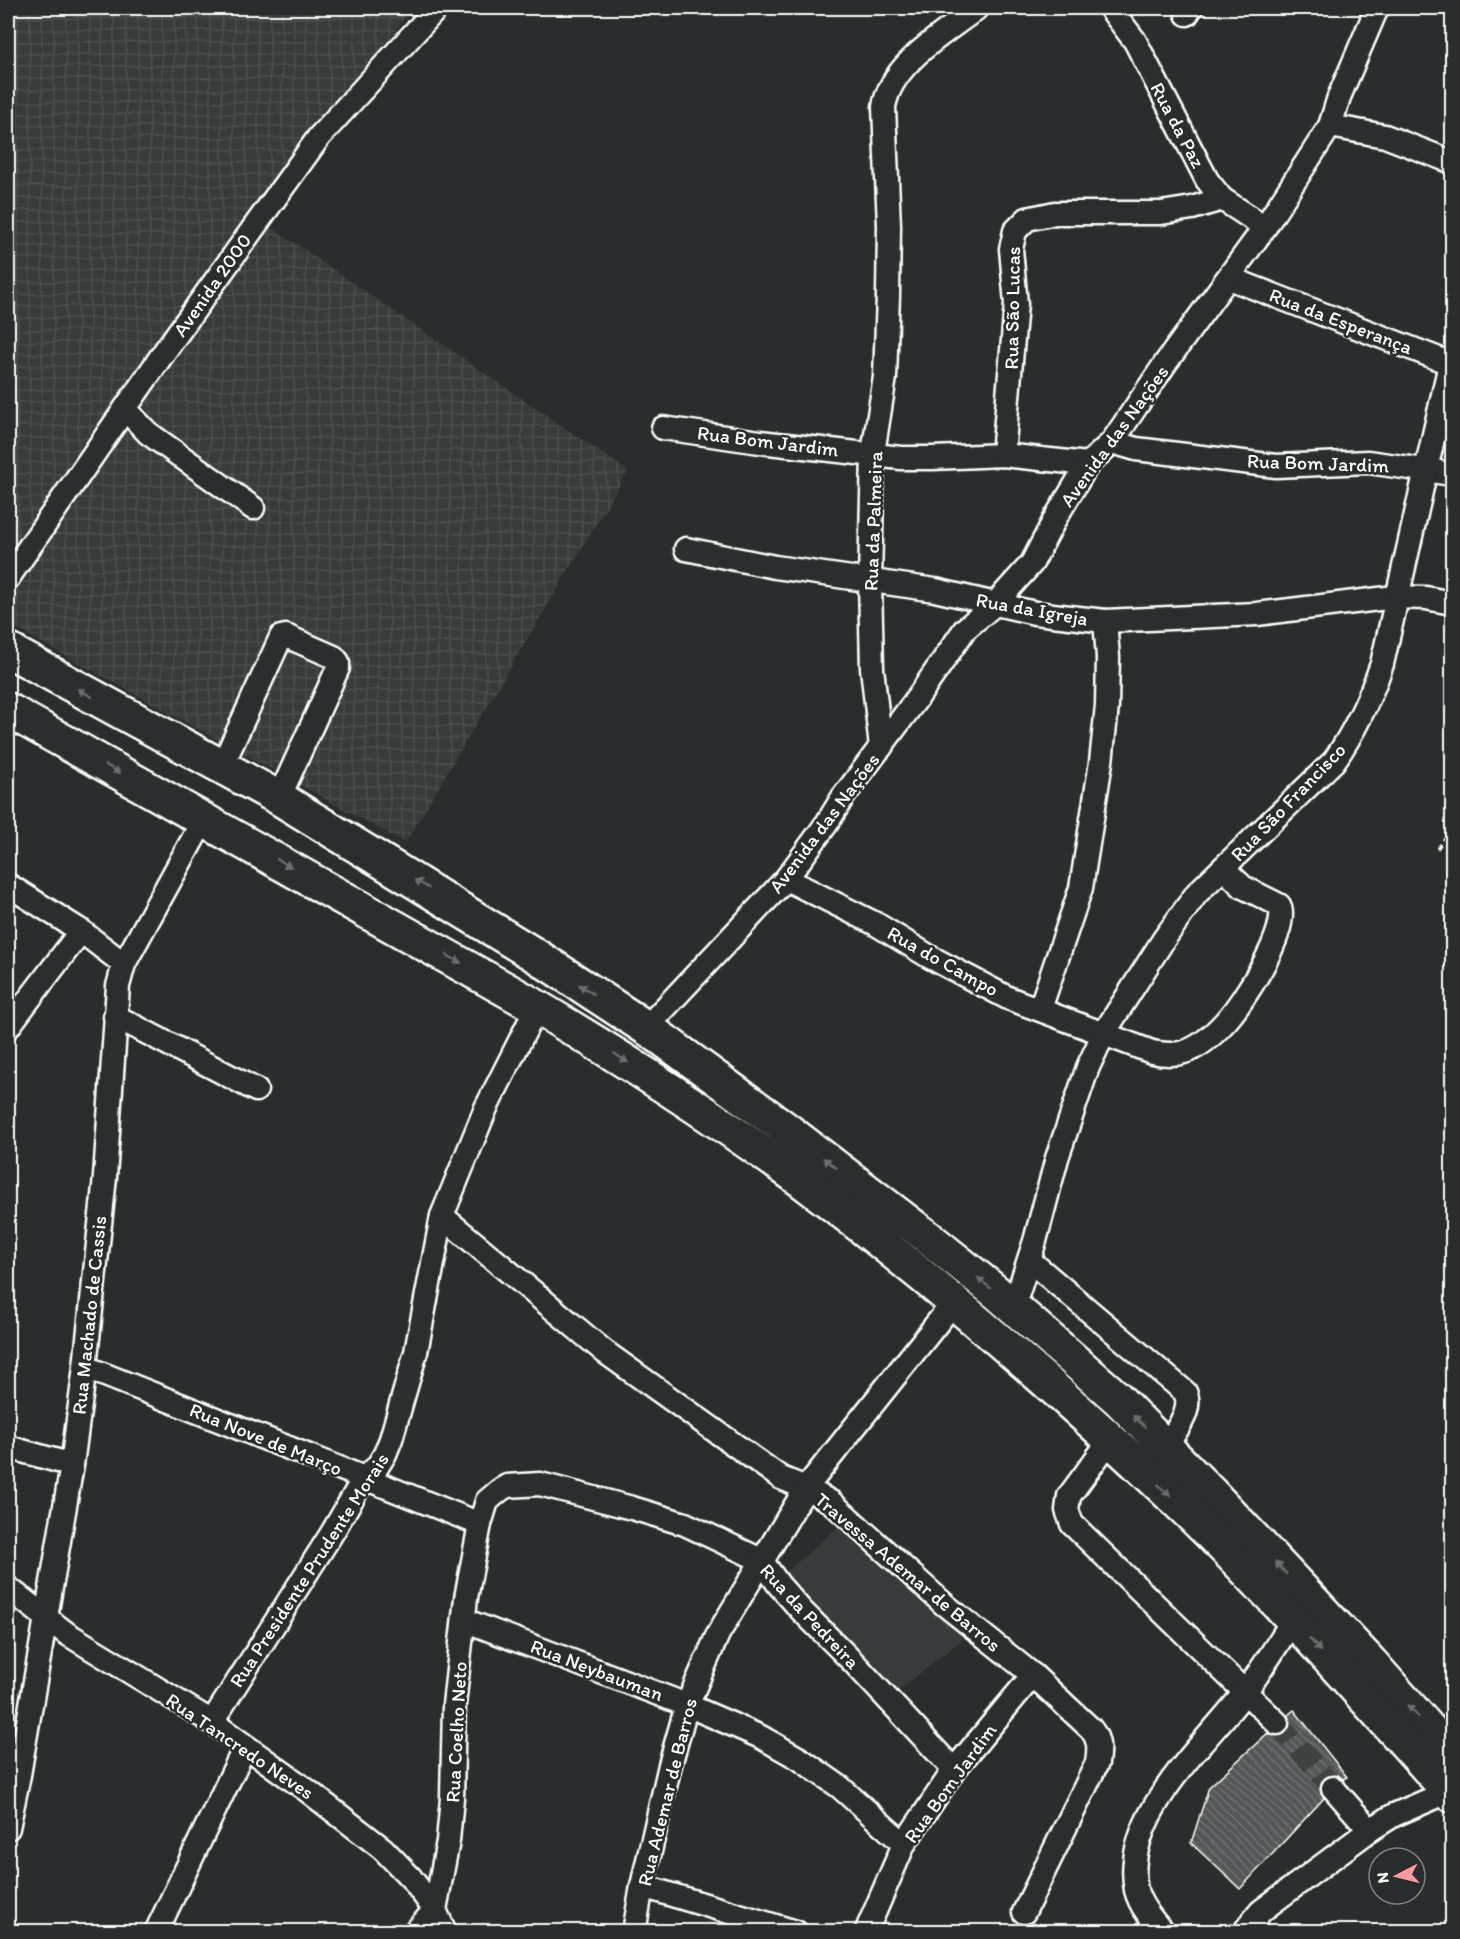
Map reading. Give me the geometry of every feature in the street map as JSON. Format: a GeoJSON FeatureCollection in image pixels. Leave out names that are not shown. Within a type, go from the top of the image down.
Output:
{"type":"FeatureCollection","features":[{"type":"Feature","properties":{"kind":"highway"},"geometry":{"type":"LineString","coordinates":[[8,650],[279,798],[412,878],[646,1028],[786,1129],[926,1236],[1117,1398],[1355,1646],[1452,1755]]}},
{"type":"Feature","properties":{"kind":"highway"},"geometry":{"type":"LineString","coordinates":[[8,710],[537,1007],[617,1055],[792,1174],[954,1302],[1110,1440],[1187,1512],[1293,1620],[1451,1793]]}},
{"type":"Feature","properties":{"kind":"street","name":"Avenida 2000"},"geometry":{"type":"LineString","coordinates":[[8,578],[124,409],[319,137],[437,8]]}},
{"type":"Feature","properties":{"kind":"street","name":"Rua da Palmeira"},"geometry":{"type":"LineString","coordinates":[[881,747],[872,668],[870,581],[873,453],[885,377],[888,295],[889,226],[884,107],[886,96],[905,64],[977,8]]}},
{"type":"Feature","properties":{"kind":"street","name":"Rua da Paz"},"geometry":{"type":"LineString","coordinates":[[1110,8],[1135,41],[1208,180],[1222,199],[1265,227]]}},
{"type":"Feature","properties":{"kind":"street","name":"Avenida das Nações"},"geometry":{"type":"LineString","coordinates":[[646,1028],[786,879],[965,629],[995,604],[1032,563],[1088,464],[1112,442],[1154,379],[1265,227],[1330,126],[1339,97],[1377,8]]}},
{"type":"Feature","properties":{"kind":"street"},"geometry":{"type":"LineString","coordinates":[[1330,126],[1385,136],[1452,162]]}},
{"type":"Feature","properties":{"kind":"street","name":"Rua São Lucas"},"geometry":{"type":"LineString","coordinates":[[1003,455],[1016,304],[1011,249],[1015,231],[1027,219],[1055,213],[1161,213],[1192,208],[1222,199]]}},
{"type":"Feature","properties":{"kind":"street","name":"Rua da Esperança"},"geometry":{"type":"LineString","coordinates":[[1229,278],[1451,364]]}},
{"type":"Feature","properties":{"kind":"street","name":"Rua São Francisco"},"geometry":{"type":"LineString","coordinates":[[1104,1033],[1164,939],[1197,893],[1334,761],[1351,738],[1382,664],[1395,597],[1451,364]]}},
{"type":"Feature","properties":{"kind":"street"},"geometry":{"type":"LineString","coordinates":[[124,409],[148,433],[253,508]]}},
{"type":"Feature","properties":{"kind":"street","name":"Rua Bom Jardim"},"geometry":{"type":"LineString","coordinates":[[663,428],[901,458],[1003,455],[1088,464]]}},
{"type":"Feature","properties":{"kind":"street","name":"Rua Bom Jardim"},"geometry":{"type":"LineString","coordinates":[[1112,442],[1136,449],[1276,466],[1368,462],[1452,474]]}},
{"type":"Feature","properties":{"kind":"street","name":"Rua da Igreja"},"geometry":{"type":"LineString","coordinates":[[686,549],[775,567],[935,590],[1035,613],[1106,621],[1257,614],[1395,597],[1426,597],[1452,603]]}},
{"type":"Feature","properties":{"kind":"street"},"geometry":{"type":"LineString","coordinates":[[1040,1009],[1081,888],[1104,735],[1108,657],[1106,621]]}},
{"type":"Feature","properties":{"kind":"street"},"geometry":{"type":"LineString","coordinates":[[222,766],[281,637],[286,636],[334,657],[338,662],[338,668],[279,798]]}},
{"type":"Feature","properties":{"kind":"street","name":"Rua Machado de Cassis"},"geometry":{"type":"LineString","coordinates":[[8,1828],[72,1464],[86,1367],[105,1177],[118,986],[124,964],[204,819]]}},
{"type":"Feature","properties":{"kind":"street","name":"Rua do Campo"},"geometry":{"type":"LineString","coordinates":[[786,879],[876,924],[930,957],[998,993],[1152,1052],[1163,1054],[1184,1052],[1209,1038],[1237,1008],[1261,969],[1275,941],[1282,920],[1279,905],[1243,887],[1223,868]]}},
{"type":"Feature","properties":{"kind":"street"},"geometry":{"type":"LineString","coordinates":[[8,885],[81,932],[124,964]]}},
{"type":"Feature","properties":{"kind":"street"},"geometry":{"type":"LineString","coordinates":[[8,1028],[81,932]]}},
{"type":"Feature","properties":{"kind":"street","name":"Rua Presidente Prudente Morais"},"geometry":{"type":"LineString","coordinates":[[212,1722],[332,1533],[364,1478],[377,1467],[392,1438],[416,1352],[442,1216],[486,1108],[537,1007]]}},
{"type":"Feature","properties":{"kind":"street"},"geometry":{"type":"LineString","coordinates":[[115,1016],[256,1090]]}},
{"type":"Feature","properties":{"kind":"street"},"geometry":{"type":"LineString","coordinates":[[1013,1308],[1029,1260],[1060,1147],[1088,1067],[1104,1033]]}},
{"type":"Feature","properties":{"kind":"street","name":"Travessa Ademar de Barros"},"geometry":{"type":"LineString","coordinates":[[442,1216],[604,1352],[781,1478],[806,1488],[831,1502],[945,1605],[1033,1675],[1097,1736],[1099,1745],[1094,1772],[1024,1912]]}},
{"type":"Feature","properties":{"kind":"street"},"geometry":{"type":"LineString","coordinates":[[1029,1260],[1185,1392],[1188,1407],[1166,1448]]}},
{"type":"Feature","properties":{"kind":"street","name":"Rua Ademar de Barros"},"geometry":{"type":"LineString","coordinates":[[634,1932],[642,1886],[670,1765],[687,1705],[718,1634],[760,1560],[806,1488],[954,1302]]}},
{"type":"Feature","properties":{"kind":"street","name":"Rua Nove de Março"},"geometry":{"type":"LineString","coordinates":[[86,1367],[480,1524]]}},
{"type":"Feature","properties":{"kind":"street"},"geometry":{"type":"LineString","coordinates":[[1110,1440],[1069,1496],[1067,1510],[1072,1524],[1277,1724]]}},
{"type":"Feature","properties":{"kind":"street"},"geometry":{"type":"LineString","coordinates":[[8,1447],[72,1464]]}},
{"type":"Feature","properties":{"kind":"street","name":"Rua da Pedreira"},"geometry":{"type":"LineString","coordinates":[[480,1524],[487,1501],[500,1490],[513,1485],[540,1485],[685,1524],[760,1560],[778,1585],[801,1610],[954,1770]]}},
{"type":"Feature","properties":{"kind":"street","name":"Rua Coelho Neto"},"geometry":{"type":"LineString","coordinates":[[435,1910],[448,1841],[452,1798],[454,1705],[464,1620],[480,1524]]}},
{"type":"Feature","properties":{"kind":"street","name":"Rua Tancredo Neves"},"geometry":{"type":"LineString","coordinates":[[8,1588],[45,1617],[124,1670],[212,1722],[308,1791],[383,1849],[411,1878],[435,1910],[445,1932]]}},
{"type":"Feature","properties":{"kind":"street","name":"Rua Neybauman"},"geometry":{"type":"LineString","coordinates":[[464,1620],[687,1705],[761,1737],[800,1759],[840,1787],[904,1844]]}},
{"type":"Feature","properties":{"kind":"street"},"geometry":{"type":"LineString","coordinates":[[1163,1932],[1145,1910],[1136,1891],[1134,1860],[1140,1834],[1150,1813],[1180,1770],[1245,1692],[1293,1620]]}},
{"type":"Feature","properties":{"kind":"street","name":"Rua Bom Jardim"},"geometry":{"type":"LineString","coordinates":[[866,1932],[904,1844],[954,1770],[1033,1675]]}},
{"type":"Feature","properties":{"kind":"street"},"geometry":{"type":"LineString","coordinates":[[156,1932],[244,1747]]}},
{"type":"Feature","properties":{"kind":"street"},"geometry":{"type":"LineString","coordinates":[[1333,1788],[1370,1830]]}},
{"type":"Feature","properties":{"kind":"street"},"geometry":{"type":"LineString","coordinates":[[1244,1932],[1261,1911],[1370,1830],[1394,1815],[1451,1793]]}},
{"type":"Feature","properties":{"kind":"street"},"geometry":{"type":"LineString","coordinates":[[642,1886],[796,1932]]}},
{"type":"Feature","properties":{"kind":"street"},"geometry":{"type":"LineString","coordinates":[[415,1932],[435,1910]]}},
{"type":"Feature","properties":{"kind":"path"},"geometry":{"type":"LineString","coordinates":[[1437,849],[1452,828]]}},
{"type":"Feature","properties":{"kind":"shaded area"},"geometry":{"type":"Polygon","coordinates":[[[8,8],[411,8],[265,223],[628,471],[405,843],[8,624],[8,8]]]}},
{"type":"Feature","properties":{"kind":"shaded area"},"geometry":{"type":"Polygon","coordinates":[[[842,1524],[964,1638],[892,1696],[780,1577],[842,1524]]]}},
{"type":"Feature","properties":{"kind":"building"},"geometry":{"type":"Polygon","coordinates":[[[1294,1710],[1347,1777],[1343,1779],[1338,1775],[1331,1775],[1324,1778],[1320,1784],[1320,1790],[1324,1798],[1240,1889],[1191,1843],[1209,1787],[1268,1733],[1281,1736],[1286,1733],[1290,1726],[1288,1715],[1294,1710]]]}},
{"type":"Feature","properties":{"kind":"tunnel"},"geometry":{"type":"LineString","coordinates":[[1277,1723],[1333,1788]]}}]}
